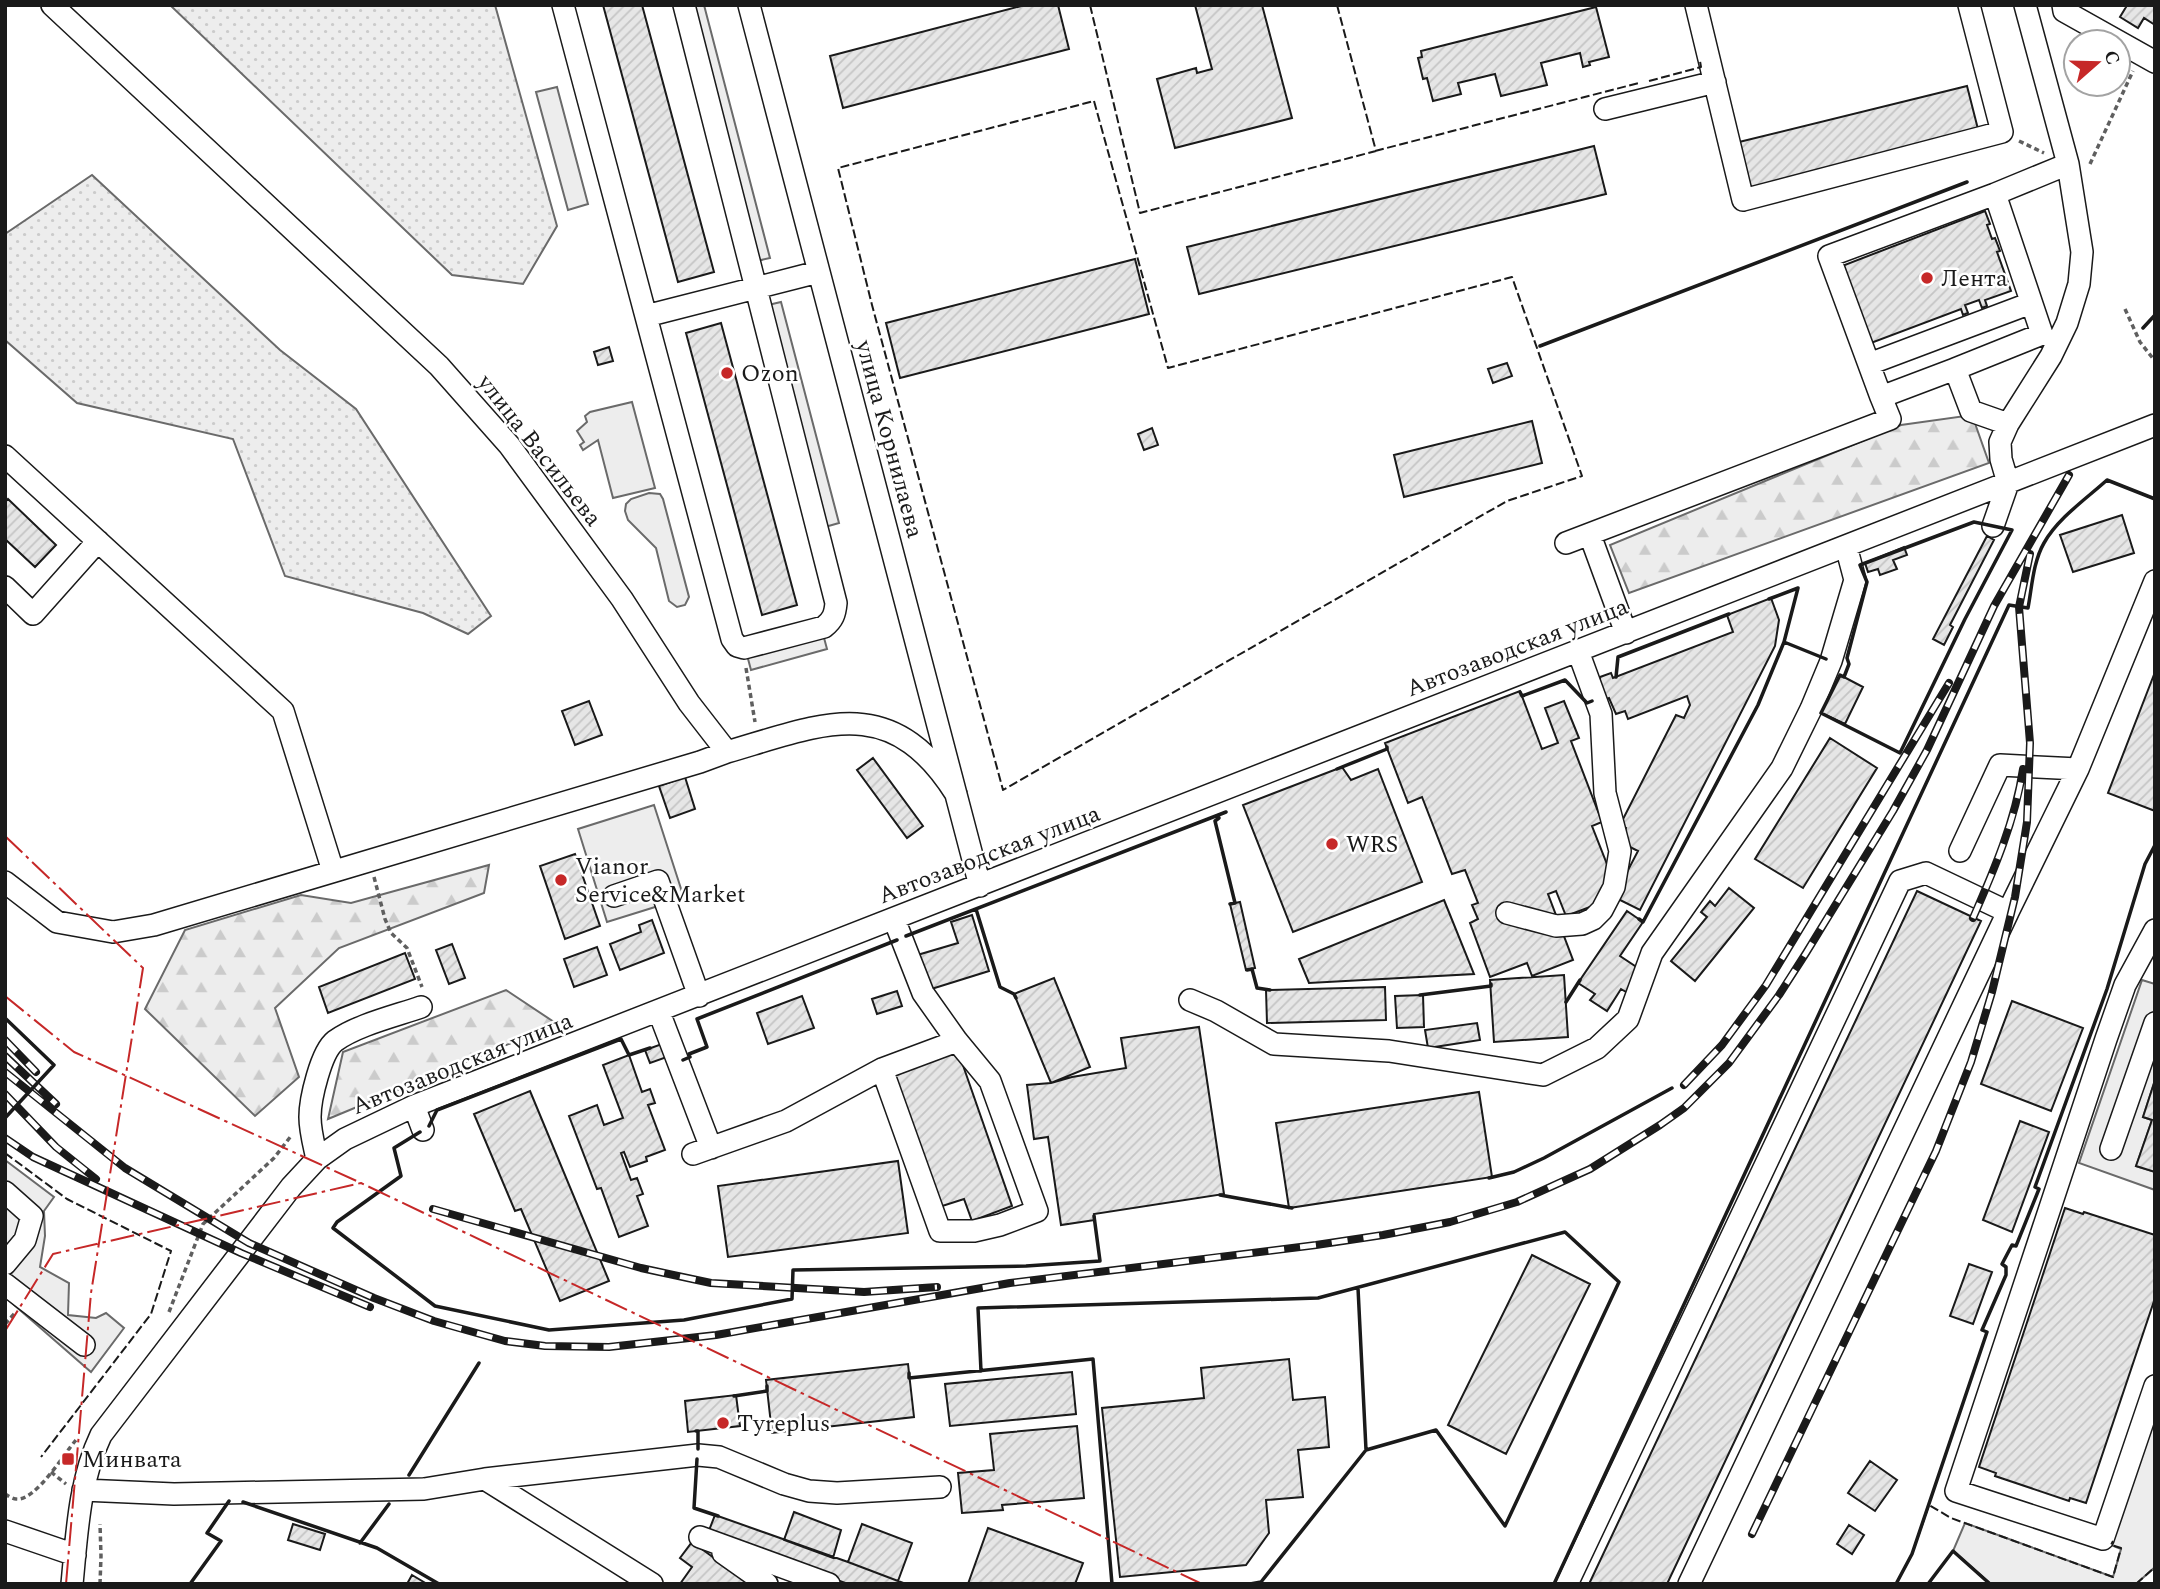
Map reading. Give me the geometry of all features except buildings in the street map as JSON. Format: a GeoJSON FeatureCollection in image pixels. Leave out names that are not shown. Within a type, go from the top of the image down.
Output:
{"type":"FeatureCollection","features":[{"type":"Feature","properties":{"kind":"street","name":"улица Васильева"},"geometry":{"type":"LineString","coordinates":[[52,5],[439,366],[509,445],[622,599],[689,703],[727,752]]}},
{"type":"Feature","properties":{"kind":"street"},"geometry":{"type":"LineString","coordinates":[[563,5],[732,639],[737,646],[744,648],[824,626],[831,622],[836,603],[684,5]]}},
{"type":"Feature","properties":{"kind":"street","name":"улица Корнилаева"},"geometry":{"type":"LineString","coordinates":[[749,5],[980,886]]}},
{"type":"Feature","properties":{"kind":"street"},"geometry":{"type":"LineString","coordinates":[[1696,5],[1743,200],[2002,132],[1969,5]]}},
{"type":"Feature","properties":{"kind":"street"},"geometry":{"type":"LineString","coordinates":[[1993,526],[2008,483],[2001,459],[2000,442],[2008,424],[2051,356],[2067,323],[2079,284],[2082,252],[2068,164],[2025,5]]}},
{"type":"Feature","properties":{"kind":"street"},"geometry":{"type":"LineString","coordinates":[[2063,5],[2064,11],[2148,58]]}},
{"type":"Feature","properties":{"kind":"street"},"geometry":{"type":"LineString","coordinates":[[1605,110],[1647,90],[1716,82]]}},
{"type":"Feature","properties":{"kind":"street"},"geometry":{"type":"LineString","coordinates":[[1566,543],[1890,419],[1829,256],[2068,164]]}},
{"type":"Feature","properties":{"kind":"street"},"geometry":{"type":"LineString","coordinates":[[1881,397],[2042,334],[1995,194]]}},
{"type":"Feature","properties":{"kind":"street"},"geometry":{"type":"LineString","coordinates":[[646,316],[818,272]]}},
{"type":"Feature","properties":{"kind":"street"},"geometry":{"type":"LineString","coordinates":[[1869,364],[2031,303]]}},
{"type":"Feature","properties":{"kind":"street"},"geometry":{"type":"LineString","coordinates":[[1955,369],[1971,411],[2008,424]]}},
{"type":"Feature","properties":{"kind":"street","name":"Автозаводская улица"},"geometry":{"type":"LineString","coordinates":[[72,1584],[83,1490],[93,1451],[116,1413],[292,1186],[317,1159],[345,1139],[376,1122],[894,919],[980,886],[1227,800],[1578,651],[2155,425]]}},
{"type":"Feature","properties":{"kind":"street"},"geometry":{"type":"LineString","coordinates":[[5,456],[283,711],[333,872]]}},
{"type":"Feature","properties":{"kind":"street"},"geometry":{"type":"LineString","coordinates":[[1590,535],[1626,633]]}},
{"type":"Feature","properties":{"kind":"street"},"geometry":{"type":"LineString","coordinates":[[5,587],[33,614],[98,541]]}},
{"type":"Feature","properties":{"kind":"street"},"geometry":{"type":"LineString","coordinates":[[1190,1000],[1216,1011],[1274,1044],[1388,1051],[1543,1075],[1597,1048],[1628,1019],[1653,953],[1782,768],[1801,730],[1831,661],[1855,580],[1846,546]]}},
{"type":"Feature","properties":{"kind":"street"},"geometry":{"type":"LineString","coordinates":[[1689,1584],[2078,769],[2155,581]]}},
{"type":"Feature","properties":{"kind":"street"},"geometry":{"type":"LineString","coordinates":[[1507,913],[1556,926],[1582,924],[1593,919],[1602,910],[1614,887],[1620,851],[1605,793],[1601,714],[1578,651]]}},
{"type":"Feature","properties":{"kind":"street"},"geometry":{"type":"LineString","coordinates":[[5,882],[57,922],[113,932],[154,925],[829,723],[861,723],[891,732],[917,746],[940,768],[956,794]]}},
{"type":"Feature","properties":{"kind":"street"},"geometry":{"type":"LineString","coordinates":[[1960,851],[2000,765],[2078,769]]}},
{"type":"Feature","properties":{"kind":"street"},"geometry":{"type":"LineString","coordinates":[[1567,1584],[1900,881],[1926,873],[2008,912]]}},
{"type":"Feature","properties":{"kind":"street"},"geometry":{"type":"LineString","coordinates":[[614,896],[658,881],[699,996]]}},
{"type":"Feature","properties":{"kind":"street"},"geometry":{"type":"LineString","coordinates":[[882,1069],[940,1231],[974,1231],[1000,1225],[1037,1211],[990,1081],[923,993],[894,919]]}},
{"type":"Feature","properties":{"kind":"street"},"geometry":{"type":"LineString","coordinates":[[2155,930],[2147,955],[2125,985],[1956,1491],[2103,1539],[2155,1387]]}},
{"type":"Feature","properties":{"kind":"street"},"geometry":{"type":"LineString","coordinates":[[317,1159],[310,1115],[319,1068],[332,1043],[346,1034],[421,1007]]}},
{"type":"Feature","properties":{"kind":"street"},"geometry":{"type":"LineString","coordinates":[[659,1012],[702,1151],[786,1121],[882,1069],[957,1041]]}},
{"type":"Feature","properties":{"kind":"street"},"geometry":{"type":"LineString","coordinates":[[2111,1149],[2155,1023]]}},
{"type":"Feature","properties":{"kind":"street"},"geometry":{"type":"LineString","coordinates":[[414,1107],[423,1130]]}},
{"type":"Feature","properties":{"kind":"street"},"geometry":{"type":"LineString","coordinates":[[5,1192],[33,1216],[30,1229],[10,1251]]}},
{"type":"Feature","properties":{"kind":"street"},"geometry":{"type":"LineString","coordinates":[[5,1284],[84,1345]]}},
{"type":"Feature","properties":{"kind":"street"},"geometry":{"type":"LineString","coordinates":[[83,1490],[174,1494],[424,1489],[485,1479],[698,1455],[719,1457],[784,1484],[809,1491],[836,1493],[940,1487]]}},
{"type":"Feature","properties":{"kind":"street"},"geometry":{"type":"LineString","coordinates":[[485,1479],[652,1584]]}},
{"type":"Feature","properties":{"kind":"street"},"geometry":{"type":"LineString","coordinates":[[5,1531],[75,1555]]}},
{"type":"Feature","properties":{"kind":"street"},"geometry":{"type":"LineString","coordinates":[[767,1584],[700,1537],[824,1583]]}},
{"type":"Feature","properties":{"kind":"path"},"geometry":{"type":"LineString","coordinates":[[2090,164],[2148,58]]}},
{"type":"Feature","properties":{"kind":"path"},"geometry":{"type":"LineString","coordinates":[[2002,132],[2068,164]]}},
{"type":"Feature","properties":{"kind":"path"},"geometry":{"type":"LineString","coordinates":[[2125,309],[2140,342],[2155,361]]}},
{"type":"Feature","properties":{"kind":"path"},"geometry":{"type":"LineString","coordinates":[[744,648],[759,743]]}},
{"type":"Feature","properties":{"kind":"path"},"geometry":{"type":"LineString","coordinates":[[370,861],[385,919],[391,933],[407,948],[422,987],[421,1007]]}},
{"type":"Feature","properties":{"kind":"path"},"geometry":{"type":"LineString","coordinates":[[167,1318],[204,1224],[274,1158]]}},
{"type":"Feature","properties":{"kind":"path"},"geometry":{"type":"LineString","coordinates":[[5,1494],[14,1499],[36,1492],[76,1439]]}},
{"type":"Feature","properties":{"kind":"path"},"geometry":{"type":"LineString","coordinates":[[99,1519],[102,1556],[100,1584]]}},
{"type":"Feature","properties":{"kind":"green space"},"geometry":{"type":"Polygon","coordinates":[[[170,5],[495,5],[557,226],[523,284],[452,275],[170,5]]]}},
{"type":"Feature","properties":{"kind":"green space"},"geometry":{"type":"Polygon","coordinates":[[[92,175],[280,350],[356,409],[491,616],[468,634],[423,613],[285,576],[233,439],[77,403],[5,340],[5,234],[92,175]]]}},
{"type":"Feature","properties":{"kind":"green space"},"geometry":{"type":"Polygon","coordinates":[[[1972,415],[1989,463],[1629,593],[1610,545],[1901,425],[1972,415]]]}},
{"type":"Feature","properties":{"kind":"green space"},"geometry":{"type":"Polygon","coordinates":[[[489,865],[484,893],[339,948],[275,1008],[299,1077],[255,1116],[145,1009],[185,930],[301,895],[351,903],[489,865]]]}},
{"type":"Feature","properties":{"kind":"green space"},"geometry":{"type":"Polygon","coordinates":[[[506,990],[557,1024],[328,1119],[343,1052],[506,990]]]}},
{"type":"Feature","properties":{"kind":"shaded area"},"geometry":{"type":"Polygon","coordinates":[[[692,5],[704,5],[770,258],[757,261],[692,5]]]}},
{"type":"Feature","properties":{"kind":"shaded area"},"geometry":{"type":"Polygon","coordinates":[[[557,87],[588,204],[568,210],[536,92],[557,87]]]}},
{"type":"Feature","properties":{"kind":"shaded area"},"geometry":{"type":"Polygon","coordinates":[[[781,302],[839,523],[825,527],[768,305],[781,302]]]}},
{"type":"Feature","properties":{"kind":"shaded area"},"geometry":{"type":"Polygon","coordinates":[[[632,402],[655,488],[613,498],[598,440],[583,450],[580,445],[584,442],[577,431],[587,422],[585,416],[590,412],[632,402]]]}},
{"type":"Feature","properties":{"kind":"shaded area"},"geometry":{"type":"Polygon","coordinates":[[[649,493],[660,494],[663,499],[689,597],[685,605],[677,607],[669,601],[656,548],[628,520],[625,511],[626,504],[631,499],[649,493]]]}},
{"type":"Feature","properties":{"kind":"shaded area"},"geometry":{"type":"Polygon","coordinates":[[[823,634],[827,649],[751,670],[747,655],[823,634]]]}},
{"type":"Feature","properties":{"kind":"shaded area"},"geometry":{"type":"Polygon","coordinates":[[[654,805],[684,898],[607,922],[578,829],[654,805]]]}},
{"type":"Feature","properties":{"kind":"shaded area"},"geometry":{"type":"Polygon","coordinates":[[[2142,980],[2155,984],[2155,1080],[2143,1117],[2152,1120],[2136,1166],[2155,1172],[2155,1190],[2079,1163],[2142,980]]]}},
{"type":"Feature","properties":{"kind":"shaded area"},"geometry":{"type":"Polygon","coordinates":[[[5,1160],[54,1197],[44,1211],[45,1236],[40,1267],[69,1283],[68,1315],[96,1318],[106,1313],[124,1328],[91,1372],[5,1297],[5,1160]]]}},
{"type":"Feature","properties":{"kind":"shaded area"},"geometry":{"type":"Polygon","coordinates":[[[2155,1418],[2155,1567],[2136,1584],[1991,1584],[1953,1551],[1965,1523],[2113,1577],[2121,1549],[2111,1545],[2155,1418]]]}},
{"type":"Feature","properties":{"kind":"railway"},"geometry":{"type":"LineString","coordinates":[[5,1072],[125,1168],[249,1243],[374,1298],[434,1321],[505,1341],[545,1346],[609,1347],[716,1335],[1010,1283],[1316,1245],[1450,1222],[1517,1202],[1590,1169],[1684,1108],[1729,1063],[1779,995],[1893,811],[1927,750],[1994,606],[2069,475]]}},
{"type":"Feature","properties":{"kind":"railway"},"geometry":{"type":"LineString","coordinates":[[1752,1534],[1936,1151],[1971,1062],[1992,992],[2015,897],[2027,822],[2030,743],[2019,607],[2030,554]]}},
{"type":"Feature","properties":{"kind":"railway"},"geometry":{"type":"LineString","coordinates":[[1684,1085],[1722,1045],[1766,985],[1949,683]]}},
{"type":"Feature","properties":{"kind":"railway"},"geometry":{"type":"LineString","coordinates":[[1973,918],[2009,826],[2023,769]]}},
{"type":"Feature","properties":{"kind":"railway"},"geometry":{"type":"LineString","coordinates":[[5,1040],[36,1072]]}},
{"type":"Feature","properties":{"kind":"railway"},"geometry":{"type":"LineString","coordinates":[[5,1056],[56,1104]]}},
{"type":"Feature","properties":{"kind":"railway"},"geometry":{"type":"LineString","coordinates":[[5,1094],[56,1147],[96,1179]]}},
{"type":"Feature","properties":{"kind":"railway"},"geometry":{"type":"LineString","coordinates":[[5,1138],[33,1157],[241,1253],[370,1307]]}},
{"type":"Feature","properties":{"kind":"railway"},"geometry":{"type":"LineString","coordinates":[[433,1209],[641,1268],[711,1283],[864,1292],[937,1287]]}},
{"type":"Feature","properties":{"kind":"fence"},"geometry":{"type":"LineString","coordinates":[[1090,5],[1140,213],[1376,151],[1337,5]]}},
{"type":"Feature","properties":{"kind":"fence"},"geometry":{"type":"LineString","coordinates":[[1649,81],[1701,67],[1700,61]]}},
{"type":"Feature","properties":{"kind":"fence"},"geometry":{"type":"LineString","coordinates":[[1375,151],[1639,83]]}},
{"type":"Feature","properties":{"kind":"fence"},"geometry":{"type":"LineString","coordinates":[[1094,101],[1168,368],[1512,277],[1582,476],[1507,501],[1003,790],[872,305],[838,168],[1094,101]]}},
{"type":"Feature","properties":{"kind":"fence"},"geometry":{"type":"LineString","coordinates":[[5,1153],[67,1199],[171,1251],[151,1314],[41,1457]]}},
{"type":"Feature","properties":{"kind":"fence"},"geometry":{"type":"LineString","coordinates":[[1896,1584],[1912,1554],[1929,1505],[1951,1518],[2113,1577],[2121,1548],[2111,1545],[2113,1541]]}},
{"type":"Feature","properties":{"kind":"fence"},"geometry":{"type":"LineString","coordinates":[[1928,1584],[1953,1551],[1990,1584]]}},
{"type":"Feature","properties":{"kind":"fence"},"geometry":{"type":"LineString","coordinates":[[2136,1584],[2155,1567]]}},
{"type":"Feature","properties":{"kind":"wall"},"geometry":{"type":"LineString","coordinates":[[1540,346],[1967,182]]}},
{"type":"Feature","properties":{"kind":"wall"},"geometry":{"type":"LineString","coordinates":[[2143,328],[2155,315]]}},
{"type":"Feature","properties":{"kind":"wall"},"geometry":{"type":"LineString","coordinates":[[1554,1584],[2009,605],[2028,608],[2035,566],[2044,543],[2065,517],[2107,480],[2155,499]]}},
{"type":"Feature","properties":{"kind":"wall"},"geometry":{"type":"LineString","coordinates":[[1974,522],[2012,530],[1900,753],[1821,713],[1840,675],[1844,677],[1849,664],[1847,658],[1867,582],[1860,565],[1974,522]]}},
{"type":"Feature","properties":{"kind":"wall"},"geometry":{"type":"LineString","coordinates":[[1639,919],[1643,922],[1758,705],[1784,642],[1798,588],[1769,599]]}},
{"type":"Feature","properties":{"kind":"wall"},"geometry":{"type":"LineString","coordinates":[[1616,677],[1618,657],[1729,614]]}},
{"type":"Feature","properties":{"kind":"wall"},"geometry":{"type":"LineString","coordinates":[[1784,642],[1826,659]]}},
{"type":"Feature","properties":{"kind":"wall"},"geometry":{"type":"LineString","coordinates":[[1520,692],[1522,696],[1565,680],[1587,703],[1592,701]]}},
{"type":"Feature","properties":{"kind":"wall"},"geometry":{"type":"LineString","coordinates":[[1337,769],[1387,747]]}},
{"type":"Feature","properties":{"kind":"wall"},"geometry":{"type":"LineString","coordinates":[[906,936],[1226,812]]}},
{"type":"Feature","properties":{"kind":"wall"},"geometry":{"type":"LineString","coordinates":[[1218,815],[1219,818],[1215,821],[1235,903],[1230,904]]}},
{"type":"Feature","properties":{"kind":"wall"},"geometry":{"type":"LineString","coordinates":[[1896,1584],[1912,1554],[1987,1332],[1982,1330],[2006,1275],[2006,1267],[2002,1264],[2012,1245],[2016,1246],[2039,1189],[2035,1187],[2107,989],[2145,864],[2155,845]]}},
{"type":"Feature","properties":{"kind":"wall"},"geometry":{"type":"LineString","coordinates":[[976,909],[1000,987],[1014,994],[1016,998]]}},
{"type":"Feature","properties":{"kind":"wall"},"geometry":{"type":"LineString","coordinates":[[683,1060],[690,1057],[689,1054],[707,1047],[697,1019],[897,940]]}},
{"type":"Feature","properties":{"kind":"wall"},"geometry":{"type":"LineString","coordinates":[[1247,970],[1252,969],[1257,988],[1270,990]]}},
{"type":"Feature","properties":{"kind":"wall"},"geometry":{"type":"LineString","coordinates":[[1566,1002],[1580,980]]}},
{"type":"Feature","properties":{"kind":"wall"},"geometry":{"type":"LineString","coordinates":[[1420,995],[1491,984]]}},
{"type":"Feature","properties":{"kind":"wall"},"geometry":{"type":"LineString","coordinates":[[5,1018],[54,1065],[5,1118]]}},
{"type":"Feature","properties":{"kind":"wall"},"geometry":{"type":"LineString","coordinates":[[429,1126],[437,1110],[621,1039],[629,1055],[650,1048]]}},
{"type":"Feature","properties":{"kind":"wall"},"geometry":{"type":"LineString","coordinates":[[1489,1178],[1514,1172],[1544,1158],[1672,1088]]}},
{"type":"Feature","properties":{"kind":"wall"},"geometry":{"type":"LineString","coordinates":[[420,1132],[394,1148],[401,1176],[337,1222],[333,1228],[435,1306],[549,1330],[684,1320],[792,1299],[793,1270],[1026,1266],[1100,1261],[1094,1216]]}},
{"type":"Feature","properties":{"kind":"wall"},"geometry":{"type":"LineString","coordinates":[[1220,1195],[1292,1208]]}},
{"type":"Feature","properties":{"kind":"wall"},"geometry":{"type":"LineString","coordinates":[[981,1371],[978,1308],[1318,1298],[1565,1232],[1619,1282],[1505,1526],[1436,1430],[1366,1450],[1261,1582],[1250,1584]]}},
{"type":"Feature","properties":{"kind":"wall"},"geometry":{"type":"LineString","coordinates":[[1358,1288],[1366,1450]]}},
{"type":"Feature","properties":{"kind":"wall"},"geometry":{"type":"LineString","coordinates":[[909,1373],[909,1378],[1093,1359],[1112,1584]]}},
{"type":"Feature","properties":{"kind":"wall"},"geometry":{"type":"LineString","coordinates":[[409,1475],[479,1363]]}},
{"type":"Feature","properties":{"kind":"wall"},"geometry":{"type":"LineString","coordinates":[[734,1396],[767,1391],[767,1386]]}},
{"type":"Feature","properties":{"kind":"wall"},"geometry":{"type":"LineString","coordinates":[[696,1431],[698,1449]]}},
{"type":"Feature","properties":{"kind":"wall"},"geometry":{"type":"LineString","coordinates":[[697,1459],[694,1508],[718,1516]]}},
{"type":"Feature","properties":{"kind":"wall"},"geometry":{"type":"LineString","coordinates":[[190,1584],[221,1541],[207,1533],[229,1501]]}},
{"type":"Feature","properties":{"kind":"wall"},"geometry":{"type":"LineString","coordinates":[[243,1502],[377,1548],[439,1584]]}},
{"type":"Feature","properties":{"kind":"wall"},"geometry":{"type":"LineString","coordinates":[[360,1543],[389,1504]]}},
{"type":"Feature","properties":{"kind":"wall"},"geometry":{"type":"LineString","coordinates":[[1928,1584],[1953,1551],[1990,1584]]}},
{"type":"Feature","properties":{"kind":"power"},"geometry":{"type":"LineString","coordinates":[[5,836],[143,968],[91,1293],[66,1584]]}},
{"type":"Feature","properties":{"kind":"power"},"geometry":{"type":"LineString","coordinates":[[5,996],[74,1052],[361,1183],[1202,1584]]}},
{"type":"Feature","properties":{"kind":"power"},"geometry":{"type":"LineString","coordinates":[[5,1331],[53,1254],[361,1183]]}},
{"type":"Feature","properties":{"kind":"place","name":"Лента"},"geometry":{"type":"Point","coordinates":[1927,278]}},
{"type":"Feature","properties":{"kind":"place","name":"Ozon"},"geometry":{"type":"Point","coordinates":[727,373]}},
{"type":"Feature","properties":{"kind":"place","name":"WRS"},"geometry":{"type":"Point","coordinates":[1332,844]}},
{"type":"Feature","properties":{"kind":"place","name":"Vianor Service&Market"},"geometry":{"type":"Point","coordinates":[561,880]}},
{"type":"Feature","properties":{"kind":"place","name":"Tyreplus"},"geometry":{"type":"Point","coordinates":[723,1423]}},
{"type":"Feature","properties":{"kind":"place","name":"Минвата"},"geometry":{"type":"Point","coordinates":[68,1459]}}]}
